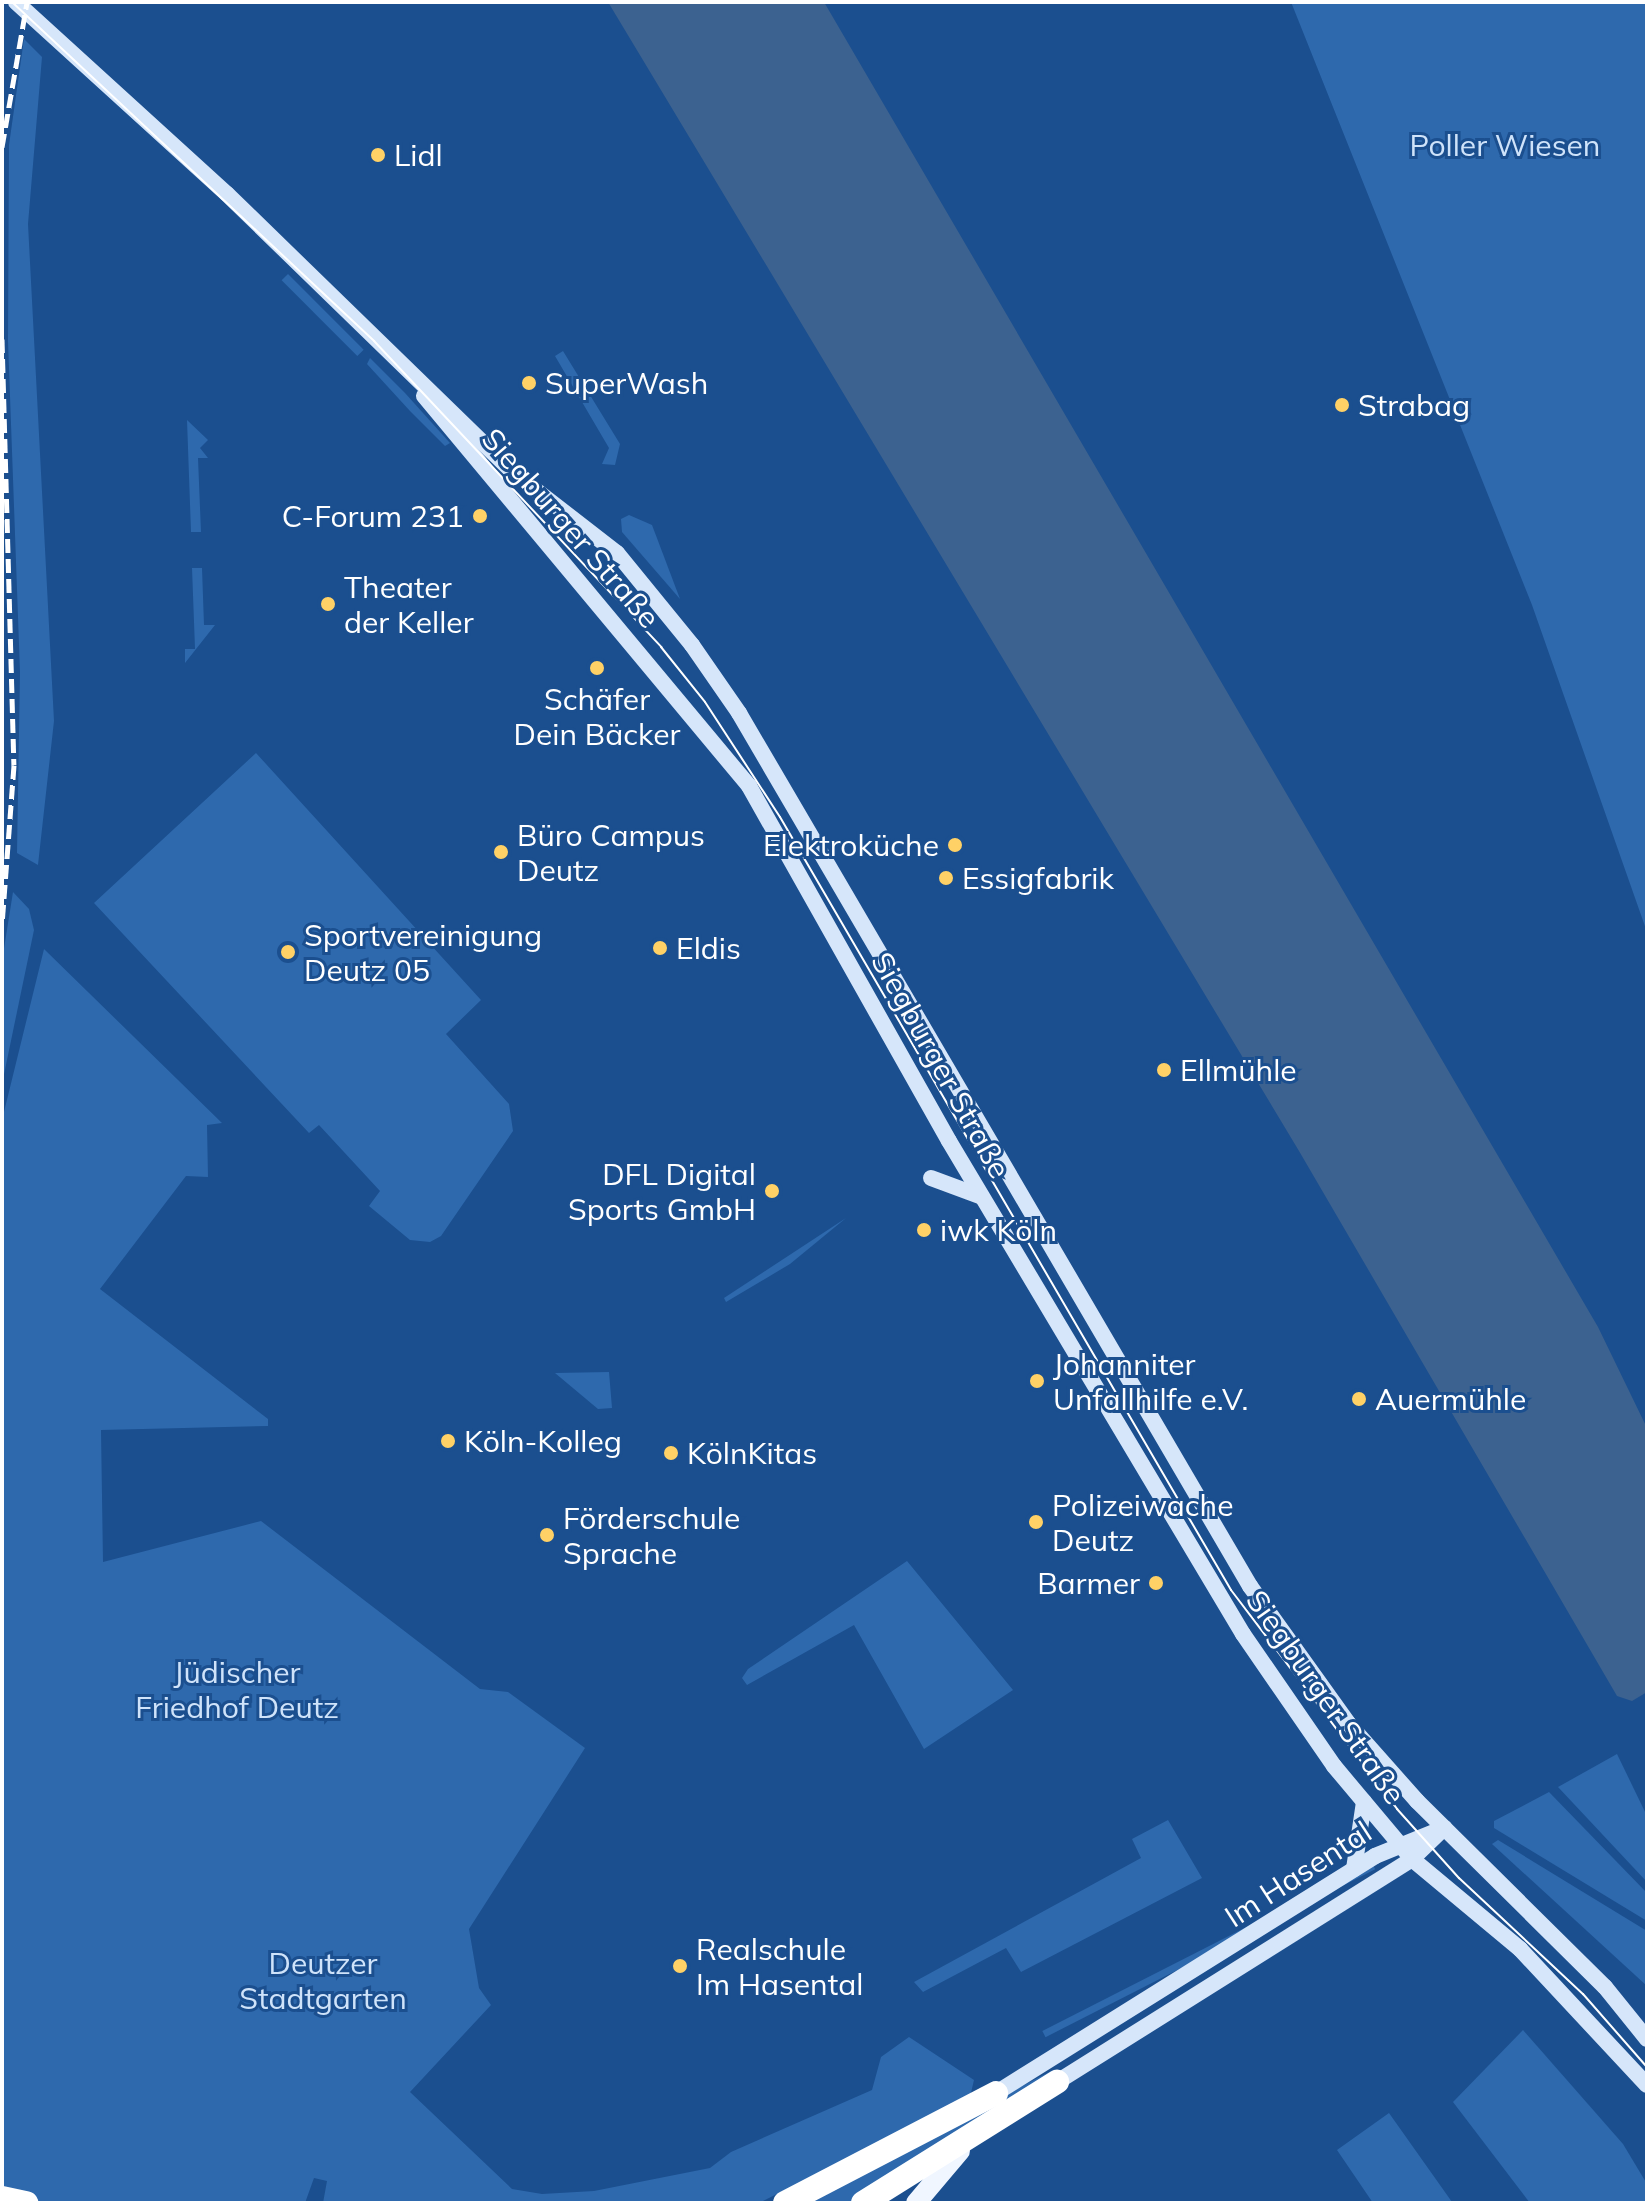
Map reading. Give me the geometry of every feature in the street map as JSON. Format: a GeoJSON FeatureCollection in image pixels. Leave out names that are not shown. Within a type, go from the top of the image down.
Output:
{"type":"FeatureCollection","features":[{"type":"Feature","properties":{"kind":"highway"},"geometry":{"type":"LineString","coordinates":[[863,2203],[1057,2082]]}},
{"type":"Feature","properties":{"kind":"highway"},"geometry":{"type":"LineString","coordinates":[[785,2203],[996,2093]]}},
{"type":"Feature","properties":{"kind":"highway"},"geometry":{"type":"LineString","coordinates":[[2,2198],[26,2203]]}},
{"type":"Feature","properties":{"kind":"main road","name":"Siegburger Straße"},"geometry":{"type":"LineString","coordinates":[[16,2],[283,247],[411,376],[515,474],[617,553],[692,645],[739,713],[1250,1586],[1348,1723],[1444,1828],[1605,1987],[1647,2039]]}},
{"type":"Feature","properties":{"kind":"main road","name":"Siegburger Straße"},"geometry":{"type":"LineString","coordinates":[[411,376],[458,442],[662,675],[749,786],[983,1198],[1243,1634],[1394,1846],[1520,1949],[1647,2085]]}},
{"type":"Feature","properties":{"kind":"main road"},"geometry":{"type":"LineString","coordinates":[[931,1178],[983,1198]]}},
{"type":"Feature","properties":{"kind":"main road"},"geometry":{"type":"LineString","coordinates":[[1354,1869],[1364,1802]]}},
{"type":"Feature","properties":{"kind":"main road","name":"Im Hasental"},"geometry":{"type":"LineString","coordinates":[[996,2093],[1354,1869],[1394,1846],[1444,1828]]}},
{"type":"Feature","properties":{"kind":"main road","name":"Im Hasental"},"geometry":{"type":"LineString","coordinates":[[1057,2082],[1412,1859],[1444,1828]]}},
{"type":"Feature","properties":{"kind":"main road"},"geometry":{"type":"LineString","coordinates":[[916,2203],[958,2152],[1057,2082]]}},
{"type":"Feature","properties":{"kind":"green space","name":"Poller Wiesen"},"geometry":{"type":"Polygon","coordinates":[[[1291,2],[1647,2],[1647,932],[1532,605],[1291,2]]]}},
{"type":"Feature","properties":{"kind":"green space"},"geometry":{"type":"Polygon","coordinates":[[[24,39],[42,57],[28,224],[54,721],[38,865],[17,853],[20,672],[8,341],[9,145],[24,39]]]}},
{"type":"Feature","properties":{"kind":"green space"},"geometry":{"type":"Polygon","coordinates":[[[288,274],[364,350],[357,356],[282,280],[288,274]]]}},
{"type":"Feature","properties":{"kind":"green space"},"geometry":{"type":"Polygon","coordinates":[[[563,351],[620,444],[615,465],[602,464],[609,448],[555,356],[563,351]]]}},
{"type":"Feature","properties":{"kind":"green space"},"geometry":{"type":"Polygon","coordinates":[[[370,358],[450,443],[445,446],[410,411],[367,364],[370,358]]]}},
{"type":"Feature","properties":{"kind":"green space"},"geometry":{"type":"Polygon","coordinates":[[[187,420],[208,440],[200,448],[208,458],[198,458],[201,532],[191,532],[187,420]]]}},
{"type":"Feature","properties":{"kind":"green space"},"geometry":{"type":"Polygon","coordinates":[[[629,515],[652,525],[680,599],[622,532],[621,519],[629,515]]]}},
{"type":"Feature","properties":{"kind":"green space"},"geometry":{"type":"Polygon","coordinates":[[[192,568],[202,568],[204,625],[215,625],[185,663],[185,649],[195,649],[192,568]]]}},
{"type":"Feature","properties":{"kind":"green space","name":"Sportvereinigung Deutz 05"},"geometry":{"type":"Polygon","coordinates":[[[256,753],[481,1000],[446,1034],[509,1104],[513,1131],[441,1236],[430,1242],[410,1240],[369,1206],[380,1191],[319,1125],[309,1133],[94,903],[256,753]]]}},
{"type":"Feature","properties":{"kind":"green space"},"geometry":{"type":"Polygon","coordinates":[[[13,892],[29,909],[34,930],[2,1084],[2,961],[13,892]]]}},
{"type":"Feature","properties":{"kind":"green space"},"geometry":{"type":"Polygon","coordinates":[[[44,949],[222,1123],[207,1125],[208,1177],[186,1176],[100,1289],[268,1419],[268,1426],[101,1430],[103,1562],[261,1521],[480,1689],[508,1692],[585,1748],[469,1929],[479,1988],[491,2005],[410,2092],[512,2189],[542,2194],[594,2191],[710,2168],[731,2152],[872,2090],[881,2057],[909,2037],[974,2080],[970,2097],[759,2203],[323,2203],[327,2181],[314,2178],[305,2203],[50,2203],[2,2194],[2,1120],[44,949]]]}},
{"type":"Feature","properties":{"kind":"green space"},"geometry":{"type":"Polygon","coordinates":[[[846,1218],[790,1264],[726,1302],[724,1298],[846,1218]]]}},
{"type":"Feature","properties":{"kind":"green space"},"geometry":{"type":"Polygon","coordinates":[[[609,1372],[612,1408],[598,1409],[555,1373],[609,1372]]]}},
{"type":"Feature","properties":{"kind":"green space"},"geometry":{"type":"Polygon","coordinates":[[[907,1561],[1013,1690],[924,1749],[854,1625],[747,1685],[742,1678],[748,1669],[907,1561]]]}},
{"type":"Feature","properties":{"kind":"green space"},"geometry":{"type":"Polygon","coordinates":[[[1617,1754],[1647,1816],[1647,1882],[1558,1787],[1617,1754]]]}},
{"type":"Feature","properties":{"kind":"green space"},"geometry":{"type":"Polygon","coordinates":[[[1549,1792],[1647,1893],[1647,1921],[1494,1828],[1494,1821],[1549,1792]]]}},
{"type":"Feature","properties":{"kind":"green space"},"geometry":{"type":"Polygon","coordinates":[[[1168,1820],[1202,1878],[1021,1972],[1006,1948],[923,1992],[914,1982],[1141,1858],[1132,1839],[1168,1820]]]}},
{"type":"Feature","properties":{"kind":"green space"},"geometry":{"type":"Polygon","coordinates":[[[1498,1840],[1647,1931],[1647,1986],[1492,1844],[1498,1840]]]}},
{"type":"Feature","properties":{"kind":"green space"},"geometry":{"type":"Polygon","coordinates":[[[1372,1863],[1375,1869],[1046,2037],[1042,2031],[1372,1863]]]}},
{"type":"Feature","properties":{"kind":"green space"},"geometry":{"type":"Polygon","coordinates":[[[1523,2030],[1623,2144],[1647,2184],[1647,2203],[1530,2203],[1453,2102],[1523,2030]]]}},
{"type":"Feature","properties":{"kind":"green space"},"geometry":{"type":"Polygon","coordinates":[[[1053,2070],[1056,2074],[853,2203],[798,2203],[1053,2070]]]}},
{"type":"Feature","properties":{"kind":"green space"},"geometry":{"type":"Polygon","coordinates":[[[1389,2113],[1452,2202],[1468,2203],[1373,2203],[1337,2150],[1389,2113]]]}},
{"type":"Feature","properties":{"kind":"shaded area"},"geometry":{"type":"Polygon","coordinates":[[[608,2],[824,2],[1598,1327],[1647,1428],[1647,1692],[1632,1701],[1617,1696],[1299,1151],[608,2]]]}},
{"type":"Feature","properties":{"kind":"tram line"},"geometry":{"type":"LineString","coordinates":[[12,2],[374,341],[661,647],[705,702],[780,817],[1231,1590],[1397,1809],[1459,1878],[1583,1994],[1647,2067]]}},
{"type":"Feature","properties":{"kind":"railway"},"geometry":{"type":"LineString","coordinates":[[2,147],[27,2]]}},
{"type":"Feature","properties":{"kind":"railway"},"geometry":{"type":"LineString","coordinates":[[2,339],[14,765],[2,923]]}},
{"type":"Feature","properties":{"kind":"place","name":"Lidl"},"geometry":{"type":"Point","coordinates":[378,155]}},
{"type":"Feature","properties":{"kind":"place","name":"SuperWash"},"geometry":{"type":"Point","coordinates":[529,383]}},
{"type":"Feature","properties":{"kind":"place","name":"Strabag"},"geometry":{"type":"Point","coordinates":[1342,405]}},
{"type":"Feature","properties":{"kind":"place","name":"C-Forum 231"},"geometry":{"type":"Point","coordinates":[480,516]}},
{"type":"Feature","properties":{"kind":"place","name":"Theater der Keller"},"geometry":{"type":"Point","coordinates":[328,604]}},
{"type":"Feature","properties":{"kind":"place","name":"Schäfer Dein Bäcker"},"geometry":{"type":"Point","coordinates":[597,668]}},
{"type":"Feature","properties":{"kind":"place","name":"Elektroküche"},"geometry":{"type":"Point","coordinates":[955,845]}},
{"type":"Feature","properties":{"kind":"place","name":"Büro Campus Deutz"},"geometry":{"type":"Point","coordinates":[501,852]}},
{"type":"Feature","properties":{"kind":"place","name":"Essigfabrik"},"geometry":{"type":"Point","coordinates":[946,878]}},
{"type":"Feature","properties":{"kind":"place","name":"Eldis"},"geometry":{"type":"Point","coordinates":[660,948]}},
{"type":"Feature","properties":{"kind":"place","name":"Sportvereinigung Deutz 05"},"geometry":{"type":"Point","coordinates":[288,952]}},
{"type":"Feature","properties":{"kind":"place","name":"Ellmühle"},"geometry":{"type":"Point","coordinates":[1164,1070]}},
{"type":"Feature","properties":{"kind":"place","name":"DFL Digital Sports GmbH"},"geometry":{"type":"Point","coordinates":[772,1191]}},
{"type":"Feature","properties":{"kind":"place","name":"iwk Köln"},"geometry":{"type":"Point","coordinates":[924,1230]}},
{"type":"Feature","properties":{"kind":"place","name":"Johanniter Unfallhilfe e.V."},"geometry":{"type":"Point","coordinates":[1037,1381]}},
{"type":"Feature","properties":{"kind":"place","name":"Auermühle"},"geometry":{"type":"Point","coordinates":[1359,1399]}},
{"type":"Feature","properties":{"kind":"place","name":"Köln-Kolleg"},"geometry":{"type":"Point","coordinates":[448,1441]}},
{"type":"Feature","properties":{"kind":"place","name":"KölnKitas"},"geometry":{"type":"Point","coordinates":[671,1453]}},
{"type":"Feature","properties":{"kind":"place","name":"Polizeiwache Deutz"},"geometry":{"type":"Point","coordinates":[1036,1522]}},
{"type":"Feature","properties":{"kind":"place","name":"Förderschule Sprache"},"geometry":{"type":"Point","coordinates":[547,1535]}},
{"type":"Feature","properties":{"kind":"place","name":"Barmer"},"geometry":{"type":"Point","coordinates":[1156,1583]}},
{"type":"Feature","properties":{"kind":"place","name":"Realschule Im Hasental"},"geometry":{"type":"Point","coordinates":[680,1966]}},
{"type":"Feature","properties":{"kind":"park label","name":"Jüdischer Friedhof Deutz"},"geometry":{"type":"Point","coordinates":[237,1689]}},
{"type":"Feature","properties":{"kind":"park label","name":"Deutzer Stadtgarten"},"geometry":{"type":"Point","coordinates":[323,1980]}}]}
